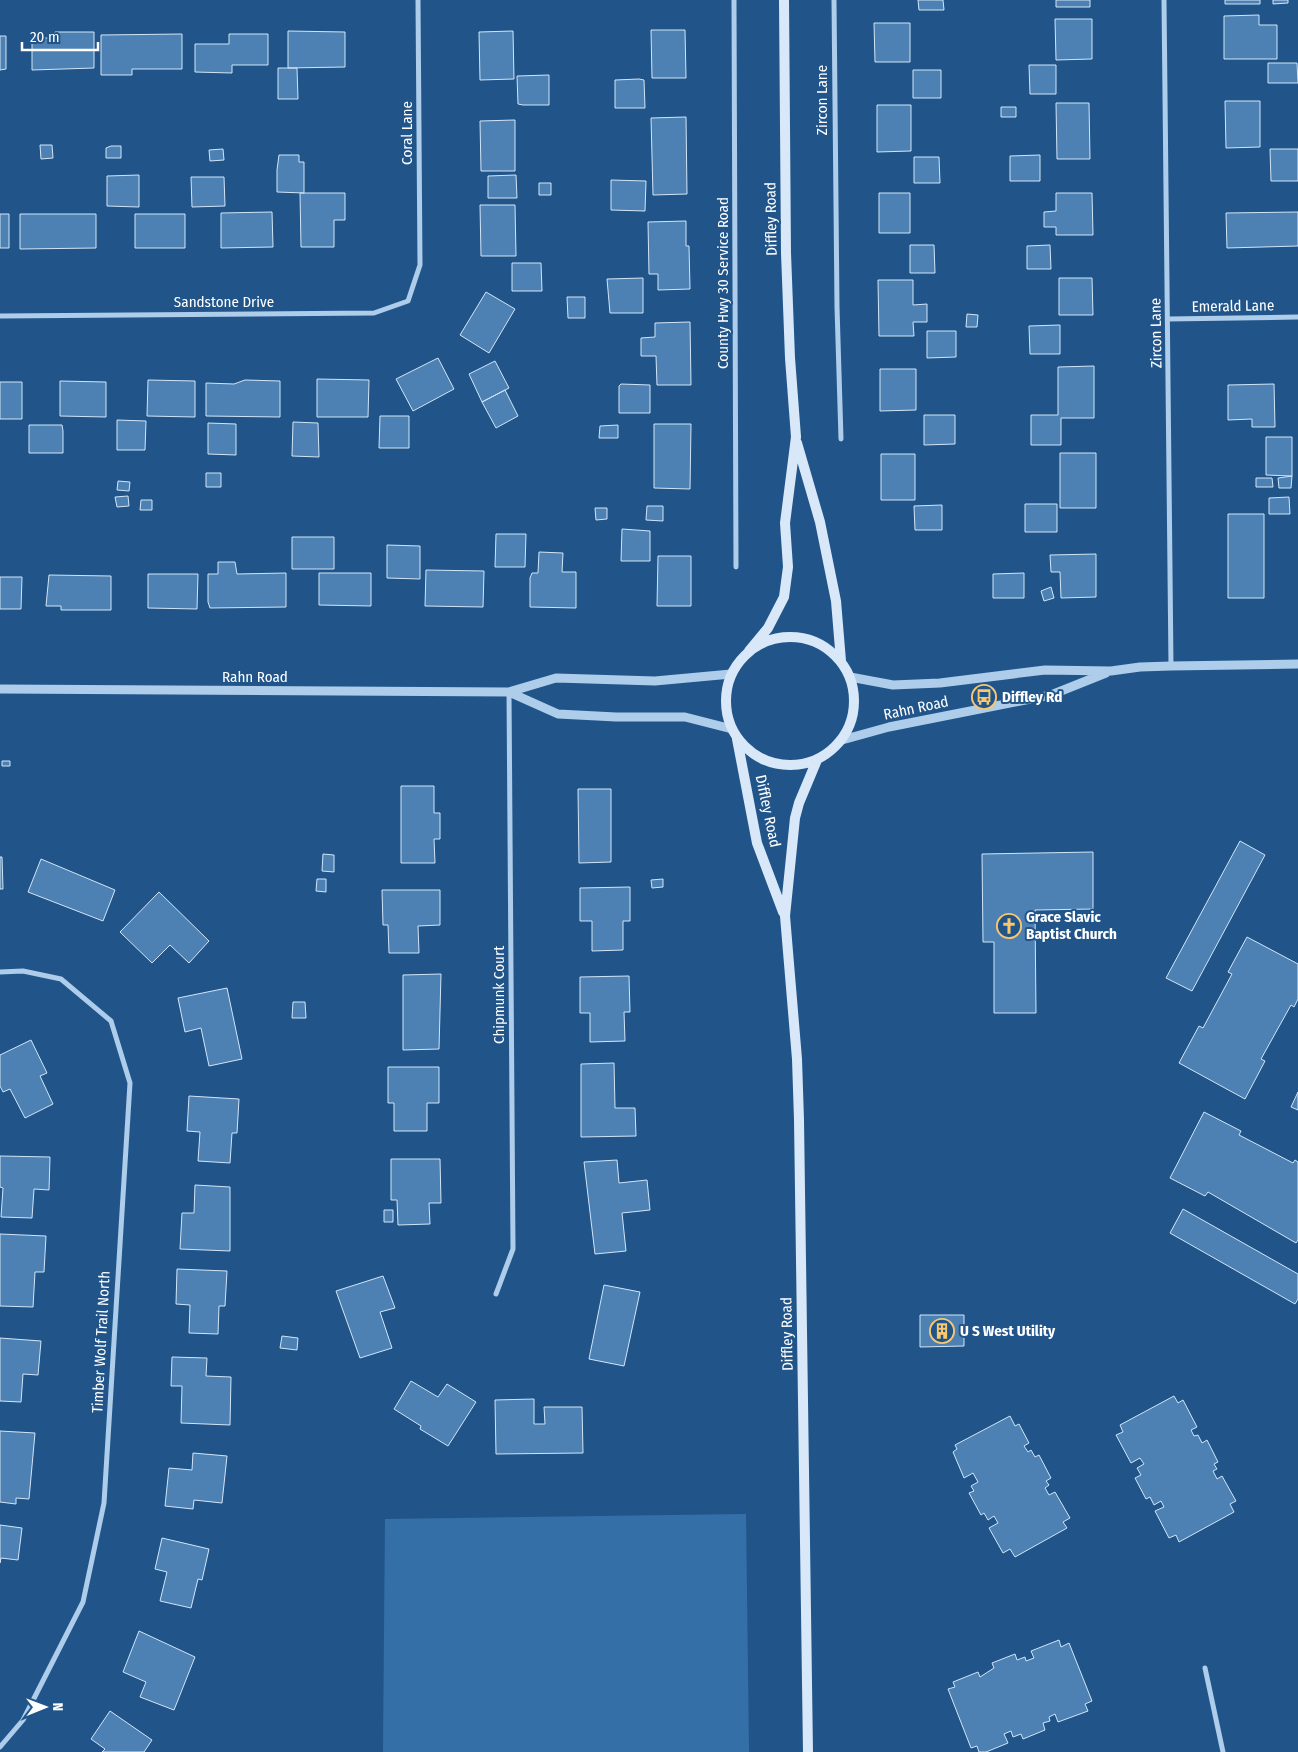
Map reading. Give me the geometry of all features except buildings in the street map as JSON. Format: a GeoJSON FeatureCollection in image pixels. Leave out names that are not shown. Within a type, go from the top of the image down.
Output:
{"type":"FeatureCollection","features":[{"type":"Feature","properties":{"kind":"main road","name":"Diffley Road"},"geometry":{"type":"LineString","coordinates":[[784,0],[786,254],[790,358],[796,437],[820,522],[836,601],[841,661]]}},
{"type":"Feature","properties":{"kind":"main road","name":"Diffley Road"},"geometry":{"type":"LineString","coordinates":[[749,651],[768,628],[784,597],[788,567],[785,523],[796,437]]}},
{"type":"Feature","properties":{"kind":"main road"},"geometry":{"type":"LineString","coordinates":[[787,636],[807,638],[826,647],[841,661],[850,677],[855,699],[852,720],[842,740],[831,752],[817,760],[796,766],[774,764],[753,755],[737,739],[726,711],[726,692],[731,674],[739,661],[749,651],[767,640],[787,636]]}},
{"type":"Feature","properties":{"kind":"main road","name":"Diffley Road"},"geometry":{"type":"LineString","coordinates":[[737,739],[757,843],[784,916]]}},
{"type":"Feature","properties":{"kind":"main road","name":"Diffley Road"},"geometry":{"type":"LineString","coordinates":[[808,1752],[799,1120],[797,1059],[784,916],[795,818],[799,803],[817,760]]}},
{"type":"Feature","properties":{"kind":"street","name":"Coral Lane"},"geometry":{"type":"LineString","coordinates":[[418,0],[420,265]]}},
{"type":"Feature","properties":{"kind":"street","name":"County Hwy 30 Service Road"},"geometry":{"type":"LineString","coordinates":[[734,0],[736,567]]}},
{"type":"Feature","properties":{"kind":"street","name":"Zircon Lane"},"geometry":{"type":"LineString","coordinates":[[834,0],[836,307],[841,439]]}},
{"type":"Feature","properties":{"kind":"street","name":"Zircon Lane"},"geometry":{"type":"LineString","coordinates":[[1164,0],[1171,666]]}},
{"type":"Feature","properties":{"kind":"street","name":"Sandstone Drive"},"geometry":{"type":"LineString","coordinates":[[0,316],[374,313],[408,301],[420,265]]}},
{"type":"Feature","properties":{"kind":"street","name":"Emerald Lane"},"geometry":{"type":"LineString","coordinates":[[1168,319],[1298,317]]}},
{"type":"Feature","properties":{"kind":"street","name":"Rahn Road"},"geometry":{"type":"LineString","coordinates":[[850,677],[899,684],[940,683],[1045,670],[1111,671],[1140,667],[1298,664]]}},
{"type":"Feature","properties":{"kind":"street","name":"Rahn Road"},"geometry":{"type":"LineString","coordinates":[[842,740],[889,727],[1051,695],[1111,671]]}},
{"type":"Feature","properties":{"kind":"street","name":"Rahn Road"},"geometry":{"type":"LineString","coordinates":[[0,689],[509,692],[556,678],[655,681],[731,674]]}},
{"type":"Feature","properties":{"kind":"street","name":"Rahn Road"},"geometry":{"type":"LineString","coordinates":[[509,692],[558,714],[616,717],[685,717],[732,729]]}},
{"type":"Feature","properties":{"kind":"street","name":"Chipmunk Court"},"geometry":{"type":"LineString","coordinates":[[496,1294],[513,1249],[509,692]]}},
{"type":"Feature","properties":{"kind":"street","name":"Timber Wolf Trail North"},"geometry":{"type":"LineString","coordinates":[[0,972],[23,972],[61,979],[111,1022],[130,1083],[104,1503],[83,1602],[23,1720],[0,1747]]}},
{"type":"Feature","properties":{"kind":"street"},"geometry":{"type":"LineString","coordinates":[[1205,1668],[1223,1752]]}},
{"type":"Feature","properties":{"kind":"shaded area"},"geometry":{"type":"Polygon","coordinates":[[[746,1514],[749,1752],[383,1752],[385,1519],[746,1514]]]}},
{"type":"Feature","properties":{"kind":"place","name":"Diffley Rd"},"geometry":{"type":"Point","coordinates":[984,697]}},
{"type":"Feature","properties":{"kind":"place","name":"Grace Slavic Baptist Church"},"geometry":{"type":"Point","coordinates":[1009,926]}},
{"type":"Feature","properties":{"kind":"place","name":"U S West Utility"},"geometry":{"type":"Point","coordinates":[942,1331]}}]}
